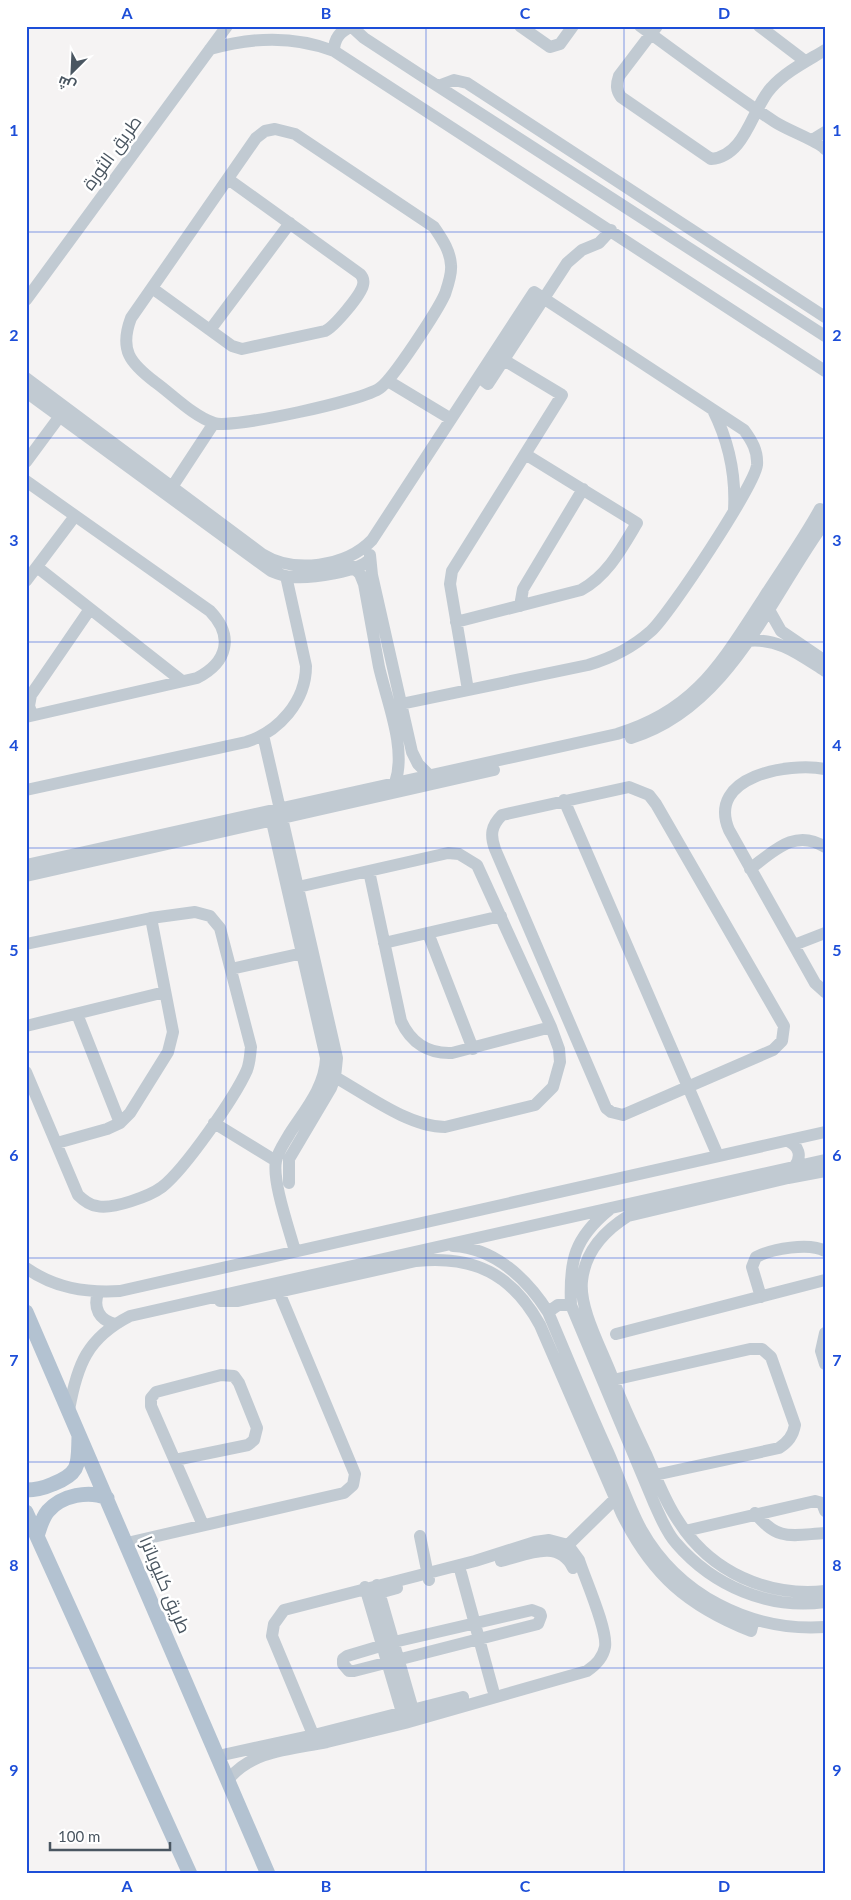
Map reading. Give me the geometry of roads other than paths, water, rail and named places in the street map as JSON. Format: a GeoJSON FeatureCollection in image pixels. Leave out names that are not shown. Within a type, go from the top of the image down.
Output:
{"type":"FeatureCollection","features":[{"type":"Feature","properties":{"kind":"main road","name":"طريق كليوباترا"},"geometry":{"type":"LineString","coordinates":[[26,1312],[268,1874]]}},
{"type":"Feature","properties":{"kind":"main road"},"geometry":{"type":"LineString","coordinates":[[26,1490],[44,1488],[72,1475],[78,1463],[80,1434]]}},
{"type":"Feature","properties":{"kind":"main road"},"geometry":{"type":"LineString","coordinates":[[37,1536],[45,1515],[56,1504],[81,1494],[92,1494],[107,1498]]}},
{"type":"Feature","properties":{"kind":"main road"},"geometry":{"type":"LineString","coordinates":[[26,1512],[190,1874]]}},
{"type":"Feature","properties":{"kind":"street","name":"طريق الثورة"},"geometry":{"type":"LineString","coordinates":[[26,300],[227,26]]}},
{"type":"Feature","properties":{"kind":"street"},"geometry":{"type":"LineString","coordinates":[[334,51],[335,42],[340,34],[351,26],[364,38],[825,336]]}},
{"type":"Feature","properties":{"kind":"street"},"geometry":{"type":"LineString","coordinates":[[520,26],[550,47],[560,44],[573,26]]}},
{"type":"Feature","properties":{"kind":"street"},"geometry":{"type":"LineString","coordinates":[[640,26],[654,30],[757,110],[792,132],[812,140],[825,149]]}},
{"type":"Feature","properties":{"kind":"street"},"geometry":{"type":"LineString","coordinates":[[759,26],[805,61]]}},
{"type":"Feature","properties":{"kind":"street"},"geometry":{"type":"LineString","coordinates":[[654,30],[616,84],[617,91],[629,102],[712,159],[719,158],[732,148],[748,129],[757,110],[773,85],[805,61],[825,50]]}},
{"type":"Feature","properties":{"kind":"street"},"geometry":{"type":"LineString","coordinates":[[210,49],[233,42],[284,39],[316,44],[334,51],[825,371]]}},
{"type":"Feature","properties":{"kind":"street"},"geometry":{"type":"LineString","coordinates":[[438,86],[454,80],[467,83],[825,317]]}},
{"type":"Feature","properties":{"kind":"street"},"geometry":{"type":"LineString","coordinates":[[285,130],[295,134],[434,228],[445,242],[448,251],[452,266],[450,278],[444,296],[388,381],[371,393],[359,397],[239,424],[214,423],[147,376],[131,359],[127,349],[127,330],[131,318],[228,179],[256,138],[265,131],[285,130]]}},
{"type":"Feature","properties":{"kind":"street"},"geometry":{"type":"LineString","coordinates":[[812,140],[825,132]]}},
{"type":"Feature","properties":{"kind":"street"},"geometry":{"type":"LineString","coordinates":[[152,288],[232,346],[242,349],[320,333],[334,325],[362,290],[364,282],[360,274],[228,179]]}},
{"type":"Feature","properties":{"kind":"street"},"geometry":{"type":"LineString","coordinates":[[210,330],[290,223]]}},
{"type":"Feature","properties":{"kind":"street"},"geometry":{"type":"LineString","coordinates":[[27,384],[224,532],[279,563],[298,565],[331,562],[348,557],[365,546],[382,526],[452,419],[483,380],[539,295],[572,258],[587,247],[599,244],[610,230]]}},
{"type":"Feature","properties":{"kind":"street"},"geometry":{"type":"LineString","coordinates":[[483,380],[504,360],[539,295]]}},
{"type":"Feature","properties":{"kind":"street"},"geometry":{"type":"LineString","coordinates":[[401,704],[588,665],[606,660],[633,646],[664,617],[755,477],[756,452],[752,440],[744,430],[539,295]]}},
{"type":"Feature","properties":{"kind":"street"},"geometry":{"type":"LineString","coordinates":[[800,320],[809,306]]}},
{"type":"Feature","properties":{"kind":"street"},"geometry":{"type":"LineString","coordinates":[[468,690],[450,584],[452,571],[562,395],[504,360]]}},
{"type":"Feature","properties":{"kind":"street"},"geometry":{"type":"LineString","coordinates":[[388,381],[452,419]]}},
{"type":"Feature","properties":{"kind":"street"},"geometry":{"type":"LineString","coordinates":[[27,384],[60,416],[105,443]]}},
{"type":"Feature","properties":{"kind":"street"},"geometry":{"type":"LineString","coordinates":[[713,410],[724,435],[731,460],[734,510]]}},
{"type":"Feature","properties":{"kind":"street"},"geometry":{"type":"LineString","coordinates":[[26,462],[60,416]]}},
{"type":"Feature","properties":{"kind":"street"},"geometry":{"type":"LineString","coordinates":[[172,487],[214,423]]}},
{"type":"Feature","properties":{"kind":"street"},"geometry":{"type":"LineString","coordinates":[[456,622],[581,590],[592,584],[616,558],[638,523],[525,454]]}},
{"type":"Feature","properties":{"kind":"street"},"geometry":{"type":"LineString","coordinates":[[138,468],[172,487],[271,571],[286,576],[302,577],[355,569],[370,559]]}},
{"type":"Feature","properties":{"kind":"street"},"geometry":{"type":"LineString","coordinates":[[26,481],[210,611],[219,621],[224,634],[224,648],[219,661],[210,672],[182,681],[29,716],[31,695],[90,609]]}},
{"type":"Feature","properties":{"kind":"street"},"geometry":{"type":"LineString","coordinates":[[520,606],[523,589],[583,489]]}},
{"type":"Feature","properties":{"kind":"street"},"geometry":{"type":"LineString","coordinates":[[26,876],[394,783],[617,734],[646,724],[672,710],[700,687],[722,661],[822,511]]}},
{"type":"Feature","properties":{"kind":"street"},"geometry":{"type":"LineString","coordinates":[[26,581],[75,516]]}},
{"type":"Feature","properties":{"kind":"street"},"geometry":{"type":"LineString","coordinates":[[26,865],[276,814],[639,736],[671,721],[702,698],[720,679],[825,522]]}},
{"type":"Feature","properties":{"kind":"street"},"geometry":{"type":"LineString","coordinates":[[365,546],[370,559],[412,752],[418,764],[429,775]]}},
{"type":"Feature","properties":{"kind":"street"},"geometry":{"type":"LineString","coordinates":[[348,557],[364,584],[379,667],[399,752],[399,769],[394,783]]}},
{"type":"Feature","properties":{"kind":"street"},"geometry":{"type":"LineString","coordinates":[[37,567],[182,681]]}},
{"type":"Feature","properties":{"kind":"street"},"geometry":{"type":"LineString","coordinates":[[26,790],[246,742],[263,735],[281,720],[295,704],[306,680],[306,666],[286,576]]}},
{"type":"Feature","properties":{"kind":"street"},"geometry":{"type":"LineString","coordinates":[[768,608],[781,631],[824,662]]}},
{"type":"Feature","properties":{"kind":"street"},"geometry":{"type":"LineString","coordinates":[[746,641],[764,640],[782,645],[824,662]]}},
{"type":"Feature","properties":{"kind":"street"},"geometry":{"type":"LineString","coordinates":[[263,735],[303,953],[332,1058],[319,1087],[280,1149],[276,1161],[276,1181],[295,1251]]}},
{"type":"Feature","properties":{"kind":"street"},"geometry":{"type":"LineString","coordinates":[[824,768],[797,767],[774,770],[745,782],[732,793],[725,809],[727,825],[750,869],[815,983],[825,992]]}},
{"type":"Feature","properties":{"kind":"street"},"geometry":{"type":"LineString","coordinates":[[629,787],[649,795],[656,804],[783,1020],[784,1026],[782,1041],[773,1050],[688,1088],[629,1114],[617,1115],[606,1108],[492,840],[495,822],[502,815],[629,787]]}},
{"type":"Feature","properties":{"kind":"street"},"geometry":{"type":"LineString","coordinates":[[564,800],[718,1156]]}},
{"type":"Feature","properties":{"kind":"street"},"geometry":{"type":"LineString","coordinates":[[276,814],[298,887],[335,1077],[289,1159],[288,1184]]}},
{"type":"Feature","properties":{"kind":"street"},"geometry":{"type":"LineString","coordinates":[[750,869],[782,845],[794,840],[812,840],[825,847]]}},
{"type":"Feature","properties":{"kind":"street"},"geometry":{"type":"LineString","coordinates":[[298,887],[448,853],[459,854],[477,865],[551,1027],[559,1050],[558,1075],[545,1097],[535,1105],[446,1127],[434,1127],[413,1120],[335,1077]]}},
{"type":"Feature","properties":{"kind":"street"},"geometry":{"type":"LineString","coordinates":[[369,871],[401,1021],[412,1039],[423,1047],[437,1053],[452,1053],[551,1027]]}},
{"type":"Feature","properties":{"kind":"street"},"geometry":{"type":"LineString","coordinates":[[26,944],[151,918],[196,912],[210,916],[220,928],[249,1039],[250,1059],[242,1078],[214,1123],[176,1174],[161,1187],[144,1197],[104,1207],[90,1204],[78,1195],[26,1072]]}},
{"type":"Feature","properties":{"kind":"street"},"geometry":{"type":"LineString","coordinates":[[384,943],[501,916]]}},
{"type":"Feature","properties":{"kind":"street"},"geometry":{"type":"LineString","coordinates":[[56,1143],[107,1129],[120,1123],[130,1113],[168,1052],[173,1032],[151,918]]}},
{"type":"Feature","properties":{"kind":"street"},"geometry":{"type":"LineString","coordinates":[[428,933],[473,1048]]}},
{"type":"Feature","properties":{"kind":"street"},"geometry":{"type":"LineString","coordinates":[[794,945],[825,933]]}},
{"type":"Feature","properties":{"kind":"street"},"geometry":{"type":"LineString","coordinates":[[231,969],[303,953]]}},
{"type":"Feature","properties":{"kind":"street"},"geometry":{"type":"LineString","coordinates":[[26,1026],[166,992]]}},
{"type":"Feature","properties":{"kind":"street"},"geometry":{"type":"LineString","coordinates":[[77,1014],[120,1123]]}},
{"type":"Feature","properties":{"kind":"street"},"geometry":{"type":"LineString","coordinates":[[214,1123],[276,1161]]}},
{"type":"Feature","properties":{"kind":"street"},"geometry":{"type":"LineString","coordinates":[[26,1268],[55,1284],[84,1292],[120,1291],[825,1132]]}},
{"type":"Feature","properties":{"kind":"street"},"geometry":{"type":"LineString","coordinates":[[788,1140],[796,1146],[798,1151],[799,1156],[794,1166]]}},
{"type":"Feature","properties":{"kind":"street"},"geometry":{"type":"LineString","coordinates":[[825,1160],[794,1166],[628,1216],[614,1224],[592,1249],[585,1265],[582,1298],[654,1503],[668,1532],[706,1572],[726,1584],[757,1597],[785,1603],[825,1602]]}},
{"type":"Feature","properties":{"kind":"street"},"geometry":{"type":"LineString","coordinates":[[205,1299],[238,1301],[279,1292],[443,1246],[612,1207],[825,1172]]}},
{"type":"Feature","properties":{"kind":"street"},"geometry":{"type":"LineString","coordinates":[[612,1207],[591,1225],[576,1249],[569,1277],[571,1306],[678,1522],[719,1565],[747,1580],[776,1590],[802,1593],[825,1591]]}},
{"type":"Feature","properties":{"kind":"street"},"geometry":{"type":"LineString","coordinates":[[443,1246],[464,1246],[485,1254],[504,1264],[532,1288],[548,1312],[615,1499],[635,1541],[652,1565],[673,1586],[713,1614],[752,1625],[825,1627]]}},
{"type":"Feature","properties":{"kind":"street"},"geometry":{"type":"LineString","coordinates":[[761,1296],[752,1267],[756,1257],[804,1246],[814,1246],[825,1251]]}},
{"type":"Feature","properties":{"kind":"street"},"geometry":{"type":"LineString","coordinates":[[69,1410],[79,1367],[88,1350],[100,1336],[115,1324],[130,1316],[205,1299],[416,1261],[437,1259],[459,1260],[480,1266],[499,1276],[516,1290],[530,1306],[641,1528],[665,1563],[696,1591],[752,1625]]}},
{"type":"Feature","properties":{"kind":"street"},"geometry":{"type":"LineString","coordinates":[[616,1334],[825,1280]]}},
{"type":"Feature","properties":{"kind":"street"},"geometry":{"type":"LineString","coordinates":[[98,1292],[96,1299],[98,1312],[108,1322],[115,1324]]}},
{"type":"Feature","properties":{"kind":"street"},"geometry":{"type":"LineString","coordinates":[[127,1543],[344,1493],[353,1486],[355,1474],[279,1292]]}},
{"type":"Feature","properties":{"kind":"street"},"geometry":{"type":"LineString","coordinates":[[548,1312],[558,1305],[571,1306]]}},
{"type":"Feature","properties":{"kind":"street"},"geometry":{"type":"LineString","coordinates":[[825,1333],[821,1351],[825,1364]]}},
{"type":"Feature","properties":{"kind":"street"},"geometry":{"type":"LineString","coordinates":[[613,1388],[750,1349],[762,1349],[772,1357],[795,1425],[793,1435],[787,1443],[779,1448],[655,1475]]}},
{"type":"Feature","properties":{"kind":"street"},"geometry":{"type":"LineString","coordinates":[[175,1460],[248,1445],[254,1440],[257,1428],[240,1383],[234,1376],[221,1375],[153,1394],[151,1406],[203,1526]]}},
{"type":"Feature","properties":{"kind":"street"},"geometry":{"type":"LineString","coordinates":[[570,1551],[615,1499]]}},
{"type":"Feature","properties":{"kind":"street"},"geometry":{"type":"LineString","coordinates":[[685,1531],[755,1513],[817,1501],[822,1503],[825,1511]]}},
{"type":"Feature","properties":{"kind":"street"},"geometry":{"type":"LineString","coordinates":[[755,1513],[768,1528],[783,1535],[825,1533]]}},
{"type":"Feature","properties":{"kind":"street"},"geometry":{"type":"LineString","coordinates":[[420,1536],[429,1576]]}},
{"type":"Feature","properties":{"kind":"street"},"geometry":{"type":"LineString","coordinates":[[316,1739],[272,1636],[274,1624],[281,1613],[288,1608],[372,1590],[543,1546],[570,1551]]}},
{"type":"Feature","properties":{"kind":"street"},"geometry":{"type":"LineString","coordinates":[[228,1780],[240,1767],[255,1758],[316,1739],[549,1678],[592,1664],[605,1649],[579,1570],[570,1551]]}},
{"type":"Feature","properties":{"kind":"street"},"geometry":{"type":"LineString","coordinates":[[429,1576],[461,1572],[500,1557]]}},
{"type":"Feature","properties":{"kind":"street"},"geometry":{"type":"LineString","coordinates":[[461,1572],[494,1690]]}},
{"type":"Feature","properties":{"kind":"street"},"geometry":{"type":"LineString","coordinates":[[372,1590],[409,1716]]}},
{"type":"Feature","properties":{"kind":"street"},"geometry":{"type":"LineString","coordinates":[[532,1610],[540,1613],[541,1616],[538,1624],[479,1639],[354,1671],[349,1671],[343,1664],[343,1659],[347,1656],[388,1644],[532,1610]]}},
{"type":"Feature","properties":{"kind":"street"},"geometry":{"type":"LineString","coordinates":[[466,1700],[494,1690],[516,1687]]}},
{"type":"Feature","properties":{"kind":"street"},"geometry":{"type":"LineString","coordinates":[[218,1756],[316,1739]]}}]}
